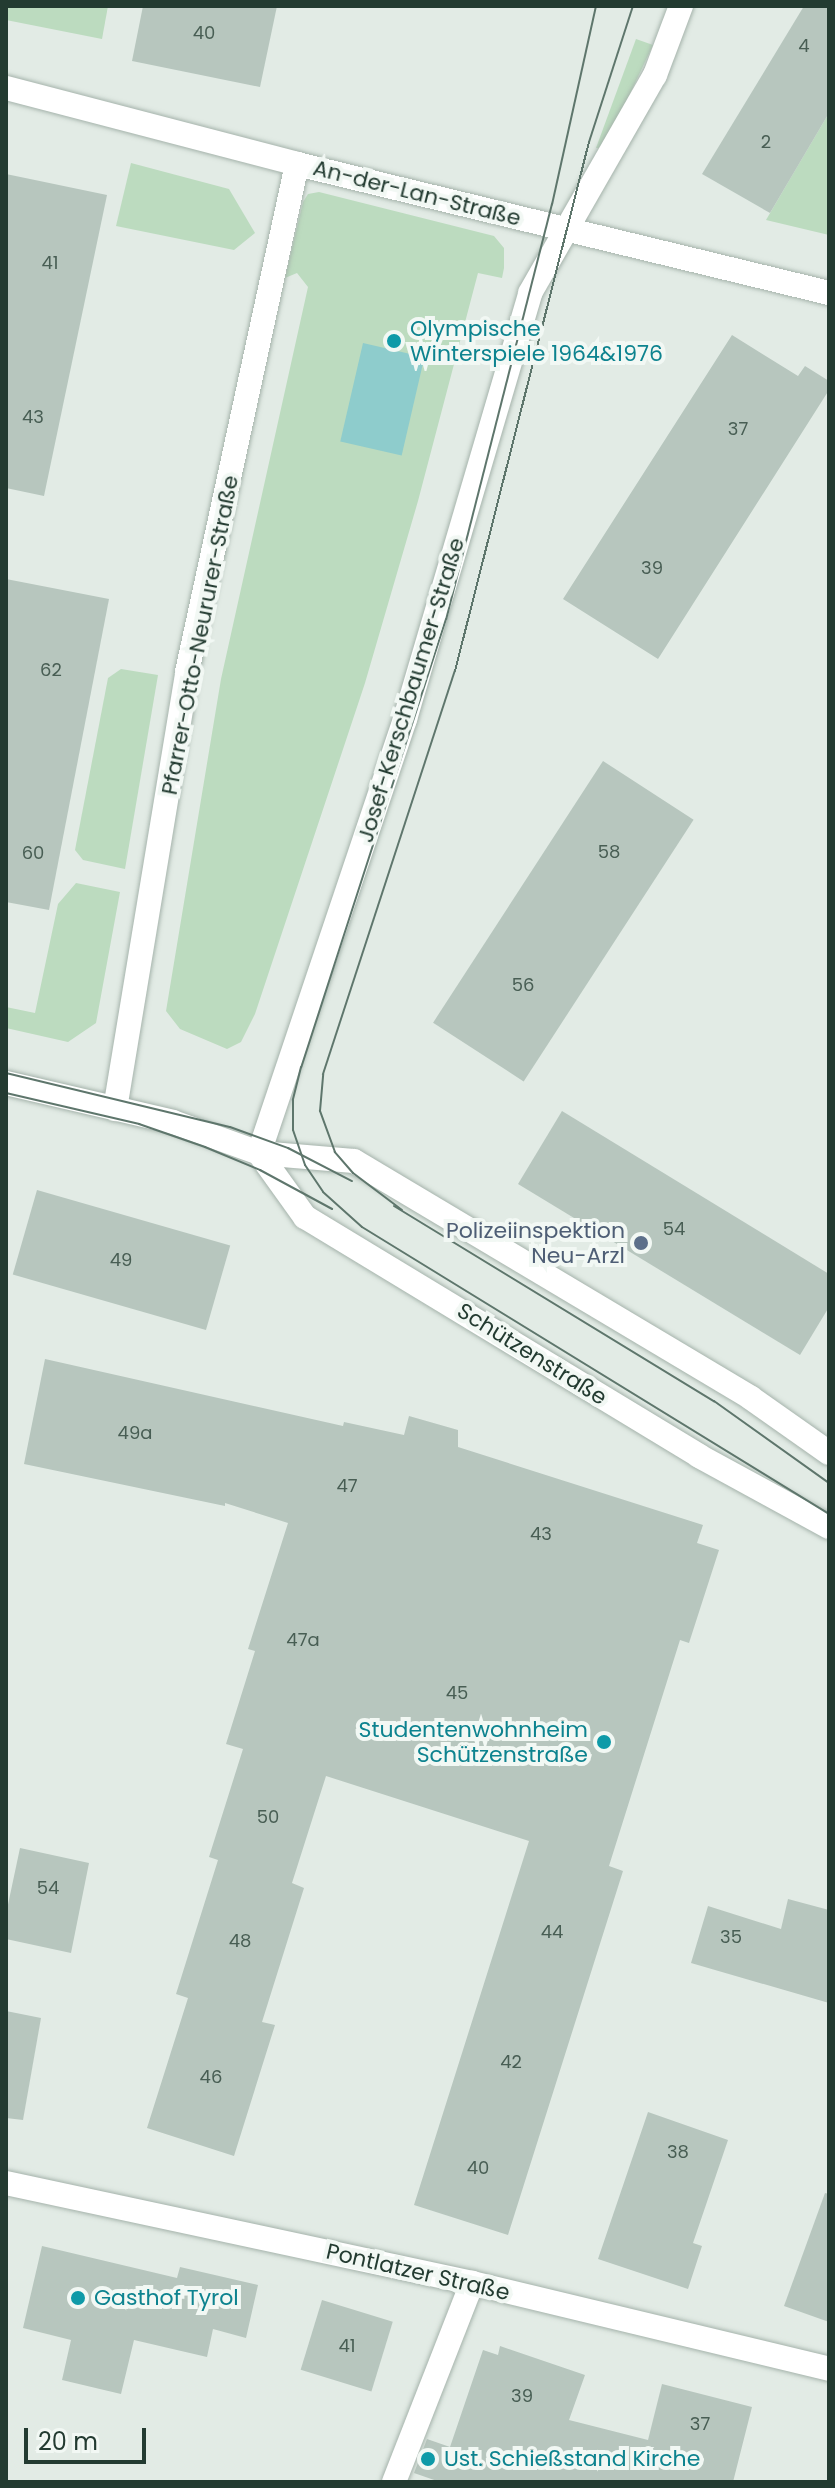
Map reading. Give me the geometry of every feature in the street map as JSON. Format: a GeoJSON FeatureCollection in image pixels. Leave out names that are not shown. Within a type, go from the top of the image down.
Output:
{"type":"FeatureCollection","features":[{"type":"Feature","properties":{"kind":"street","name":"Josef-Kerschbaumer-Straße"},"geometry":{"type":"LineString","coordinates":[[259,1153],[405,719],[530,293],[655,75],[681,6]]}},
{"type":"Feature","properties":{"kind":"street","name":"An-der-Lan-Straße"},"geometry":{"type":"LineString","coordinates":[[6,88],[297,164],[829,293]]}},
{"type":"Feature","properties":{"kind":"street","name":"Pfarrer-Otto-Neururer-Straße"},"geometry":{"type":"LineString","coordinates":[[115,1109],[187,672],[297,164]]}},
{"type":"Feature","properties":{"kind":"street"},"geometry":{"type":"LineString","coordinates":[[6,1083],[173,1122],[259,1153],[354,1161],[751,1398],[829,1453]]}},
{"type":"Feature","properties":{"kind":"street","name":"Schützenstraße"},"geometry":{"type":"LineString","coordinates":[[259,1153],[305,1217],[699,1456],[829,1527]]}},
{"type":"Feature","properties":{"kind":"street","name":"Pontlatzer Straße"},"geometry":{"type":"LineString","coordinates":[[6,2183],[472,2283],[829,2369]]}},
{"type":"Feature","properties":{"kind":"street"},"geometry":{"type":"LineString","coordinates":[[394,2482],[472,2283]]}},
{"type":"Feature","properties":{"kind":"green space"},"geometry":{"type":"Polygon","coordinates":[[[6,6],[108,6],[102,39],[6,20],[6,6]]]}},
{"type":"Feature","properties":{"kind":"green space"},"geometry":{"type":"Polygon","coordinates":[[[636,39],[653,45],[619,117],[599,148],[596,148],[636,39]]]}},
{"type":"Feature","properties":{"kind":"green space"},"geometry":{"type":"Polygon","coordinates":[[[829,113],[829,235],[766,220],[790,179],[829,113]]]}},
{"type":"Feature","properties":{"kind":"green space"},"geometry":{"type":"Polygon","coordinates":[[[131,163],[229,189],[255,233],[234,250],[116,226],[131,163]]]}},
{"type":"Feature","properties":{"kind":"green space"},"geometry":{"type":"Polygon","coordinates":[[[319,192],[494,236],[504,248],[504,268],[502,278],[478,273],[418,501],[365,683],[255,1014],[241,1042],[227,1049],[180,1029],[166,1011],[221,679],[308,287],[297,273],[285,278],[303,202],[308,194],[319,192]]]}},
{"type":"Feature","properties":{"kind":"green space"},"geometry":{"type":"Polygon","coordinates":[[[121,669],[158,675],[125,869],[83,860],[75,850],[108,678],[121,669]]]}},
{"type":"Feature","properties":{"kind":"green space"},"geometry":{"type":"Polygon","coordinates":[[[76,883],[120,892],[96,1023],[68,1042],[6,1028],[6,1007],[35,1013],[58,904],[76,883]]]}},
{"type":"Feature","properties":{"kind":"water"},"geometry":{"type":"Polygon","coordinates":[[[363,343],[424,357],[402,456],[340,441],[363,343]]]}},
{"type":"Feature","properties":{"kind":"building"},"geometry":{"type":"Polygon","coordinates":[[[143,6],[277,6],[260,87],[132,61],[143,6]]]}},
{"type":"Feature","properties":{"kind":"building"},"geometry":{"type":"Polygon","coordinates":[[[804,6],[829,6],[829,113],[770,213],[702,174],[804,6]]]}},
{"type":"Feature","properties":{"kind":"building"},"geometry":{"type":"Polygon","coordinates":[[[6,174],[107,195],[44,496],[6,488],[6,174]]]}},
{"type":"Feature","properties":{"kind":"building"},"geometry":{"type":"Polygon","coordinates":[[[732,335],[798,376],[805,366],[829,381],[829,390],[658,659],[563,599],[732,335]]]}},
{"type":"Feature","properties":{"kind":"building"},"geometry":{"type":"Polygon","coordinates":[[[6,579],[109,599],[49,910],[6,902],[6,579]]]}},
{"type":"Feature","properties":{"kind":"building"},"geometry":{"type":"Polygon","coordinates":[[[603,761],[694,820],[524,1081],[433,1023],[603,761]]]}},
{"type":"Feature","properties":{"kind":"building"},"geometry":{"type":"Polygon","coordinates":[[[562,1111],[829,1274],[829,1307],[800,1355],[518,1184],[562,1111]]]}},
{"type":"Feature","properties":{"kind":"building"},"geometry":{"type":"Polygon","coordinates":[[[37,1190],[230,1245],[206,1330],[13,1275],[37,1190]]]}},
{"type":"Feature","properties":{"kind":"building"},"geometry":{"type":"Polygon","coordinates":[[[45,1359],[343,1426],[344,1422],[404,1435],[409,1416],[458,1430],[458,1447],[703,1525],[697,1543],[719,1550],[689,1643],[680,1640],[609,1866],[623,1871],[508,2235],[414,2205],[529,1841],[326,1776],[292,1883],[304,1888],[262,2022],[275,2025],[234,2156],[147,2128],[188,1998],[176,1994],[218,1860],[209,1857],[243,1749],[226,1744],[255,1651],[248,1649],[288,1523],[225,1503],[225,1506],[24,1464],[45,1359]]]}},
{"type":"Feature","properties":{"kind":"building"},"geometry":{"type":"Polygon","coordinates":[[[20,1848],[89,1863],[71,1953],[6,1939],[6,1914],[20,1848]]]}},
{"type":"Feature","properties":{"kind":"building"},"geometry":{"type":"Polygon","coordinates":[[[788,1899],[829,1910],[829,2003],[691,1963],[708,1906],[781,1929],[788,1899]]]}},
{"type":"Feature","properties":{"kind":"building"},"geometry":{"type":"Polygon","coordinates":[[[6,2011],[41,2018],[23,2120],[6,2118],[6,2011]]]}},
{"type":"Feature","properties":{"kind":"building"},"geometry":{"type":"Polygon","coordinates":[[[648,2112],[728,2140],[693,2243],[702,2246],[688,2289],[598,2259],[648,2112]]]}},
{"type":"Feature","properties":{"kind":"building"},"geometry":{"type":"Polygon","coordinates":[[[825,2193],[829,2194],[829,2322],[784,2306],[825,2193]]]}},
{"type":"Feature","properties":{"kind":"building"},"geometry":{"type":"Polygon","coordinates":[[[42,2246],[177,2278],[180,2267],[258,2285],[246,2338],[213,2329],[207,2357],[134,2340],[121,2394],[62,2380],[71,2340],[23,2328],[42,2246]]]}},
{"type":"Feature","properties":{"kind":"building"},"geometry":{"type":"Polygon","coordinates":[[[322,2300],[393,2322],[371,2391],[301,2370],[322,2300]]]}},
{"type":"Feature","properties":{"kind":"building"},"geometry":{"type":"Polygon","coordinates":[[[500,2346],[585,2375],[569,2420],[648,2440],[662,2384],[752,2407],[733,2482],[440,2482],[414,2473],[427,2439],[450,2447],[483,2350],[498,2355],[500,2346]]]}},
{"type":"Feature","properties":{"kind":"tram line"},"geometry":{"type":"LineString","coordinates":[[596,6],[552,204],[446,619],[301,1067],[293,1100],[293,1130],[305,1165],[323,1192],[362,1227],[829,1514]]}},
{"type":"Feature","properties":{"kind":"tram line"},"geometry":{"type":"LineString","coordinates":[[402,1210],[353,1173],[335,1152],[320,1111],[323,1074],[455,671],[589,142],[633,6]]}},
{"type":"Feature","properties":{"kind":"tram line"},"geometry":{"type":"LineString","coordinates":[[6,1073],[230,1127],[288,1148],[352,1181]]}},
{"type":"Feature","properties":{"kind":"tram line"},"geometry":{"type":"LineString","coordinates":[[6,1093],[139,1124],[205,1147],[260,1170],[332,1209]]}},
{"type":"Feature","properties":{"kind":"tram line"},"geometry":{"type":"LineString","coordinates":[[394,1206],[714,1401],[829,1483]]}},
{"type":"Feature","properties":{"kind":"place","name":"Olympische Winterspiele 1964&1976"},"geometry":{"type":"Point","coordinates":[394,341]}},
{"type":"Feature","properties":{"kind":"place","name":"Polizeiinspektion Neu-Arzl"},"geometry":{"type":"Point","coordinates":[641,1243]}},
{"type":"Feature","properties":{"kind":"place","name":"Studentenwohnheim Schützenstraße"},"geometry":{"type":"Point","coordinates":[604,1742]}},
{"type":"Feature","properties":{"kind":"place","name":"Gasthof Tyrol"},"geometry":{"type":"Point","coordinates":[78,2298]}},
{"type":"Feature","properties":{"kind":"place","name":"Ust. Schießstand Kirche"},"geometry":{"type":"Point","coordinates":[428,2459]}}]}
